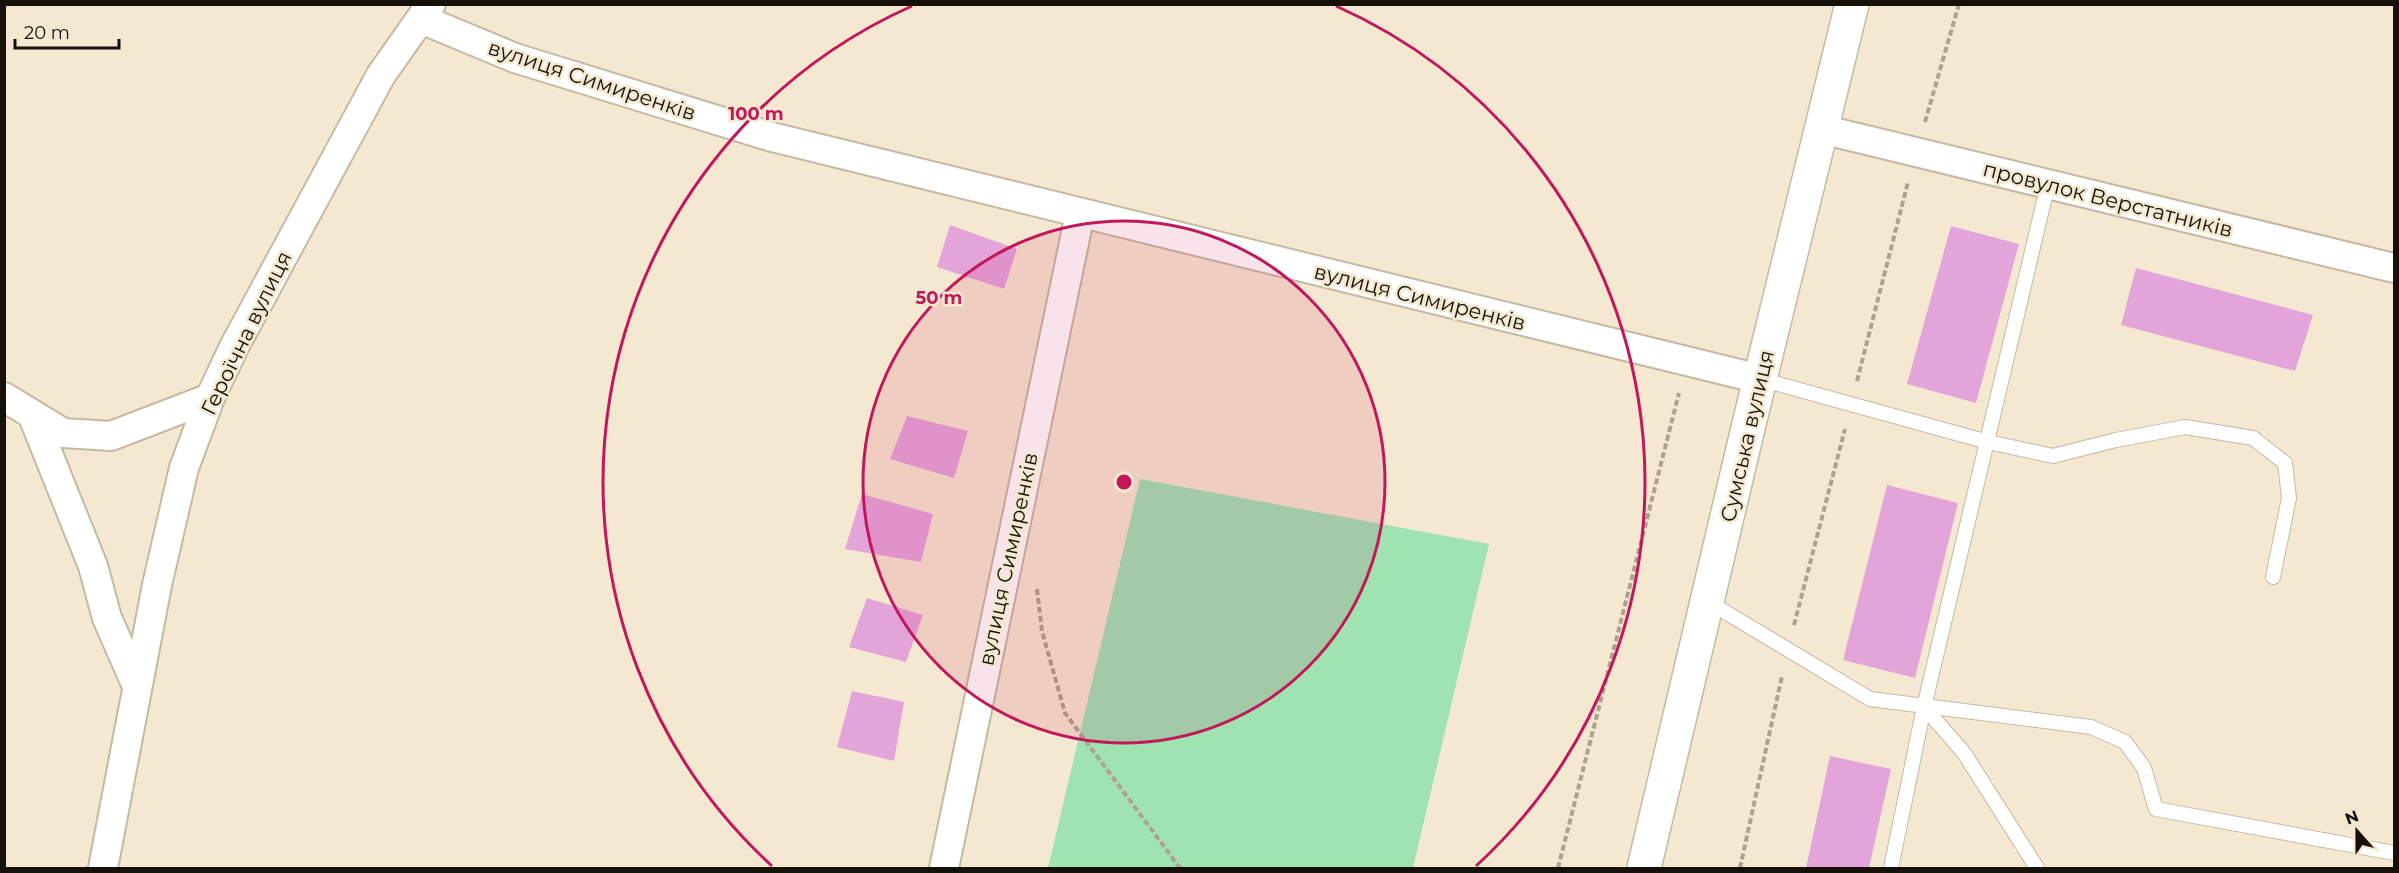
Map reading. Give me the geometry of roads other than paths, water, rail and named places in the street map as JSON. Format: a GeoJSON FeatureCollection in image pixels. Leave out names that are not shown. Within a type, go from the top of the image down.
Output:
{"type":"FeatureCollection","features":[{"type":"Feature","properties":{"kind":"main road","name":"Сумська вулиця"},"geometry":{"type":"LineString","coordinates":[[1644,868],[1852,4]]}},
{"type":"Feature","properties":{"kind":"street","name":"вулиця Симиренків"},"geometry":{"type":"LineString","coordinates":[[426,12],[515,58],[772,137],[1760,379]]}},
{"type":"Feature","properties":{"kind":"street","name":"Героїчна вулиця"},"geometry":{"type":"LineString","coordinates":[[103,868],[157,585],[184,468],[210,398],[234,347],[381,75],[426,12]]}},
{"type":"Feature","properties":{"kind":"street","name":"провулок Верстатників"},"geometry":{"type":"LineString","coordinates":[[1821,129],[2394,268]]}},
{"type":"Feature","properties":{"kind":"street","name":"вулиця Симиренків"},"geometry":{"type":"LineString","coordinates":[[944,868],[1080,213]]}},
{"type":"Feature","properties":{"kind":"street"},"geometry":{"type":"LineString","coordinates":[[4,397],[63,433],[111,436],[210,398]]}},
{"type":"Feature","properties":{"kind":"street"},"geometry":{"type":"LineString","coordinates":[[32,414],[93,566],[106,618],[137,686]]}},
{"type":"Feature","properties":{"kind":"lane"},"geometry":{"type":"LineString","coordinates":[[1891,868],[1924,707],[2048,184]]}},
{"type":"Feature","properties":{"kind":"lane"},"geometry":{"type":"LineString","coordinates":[[1760,379],[1988,442],[2053,456],[2116,440],[2185,427],[2253,438],[2285,463],[2289,498],[2273,577]]}},
{"type":"Feature","properties":{"kind":"lane"},"geometry":{"type":"LineString","coordinates":[[1707,601],[1870,699],[2091,727],[2125,742],[2144,768],[2156,809],[2394,854]]}},
{"type":"Feature","properties":{"kind":"lane"},"geometry":{"type":"LineString","coordinates":[[1924,707],[1964,753],[2037,868]]}}]}
